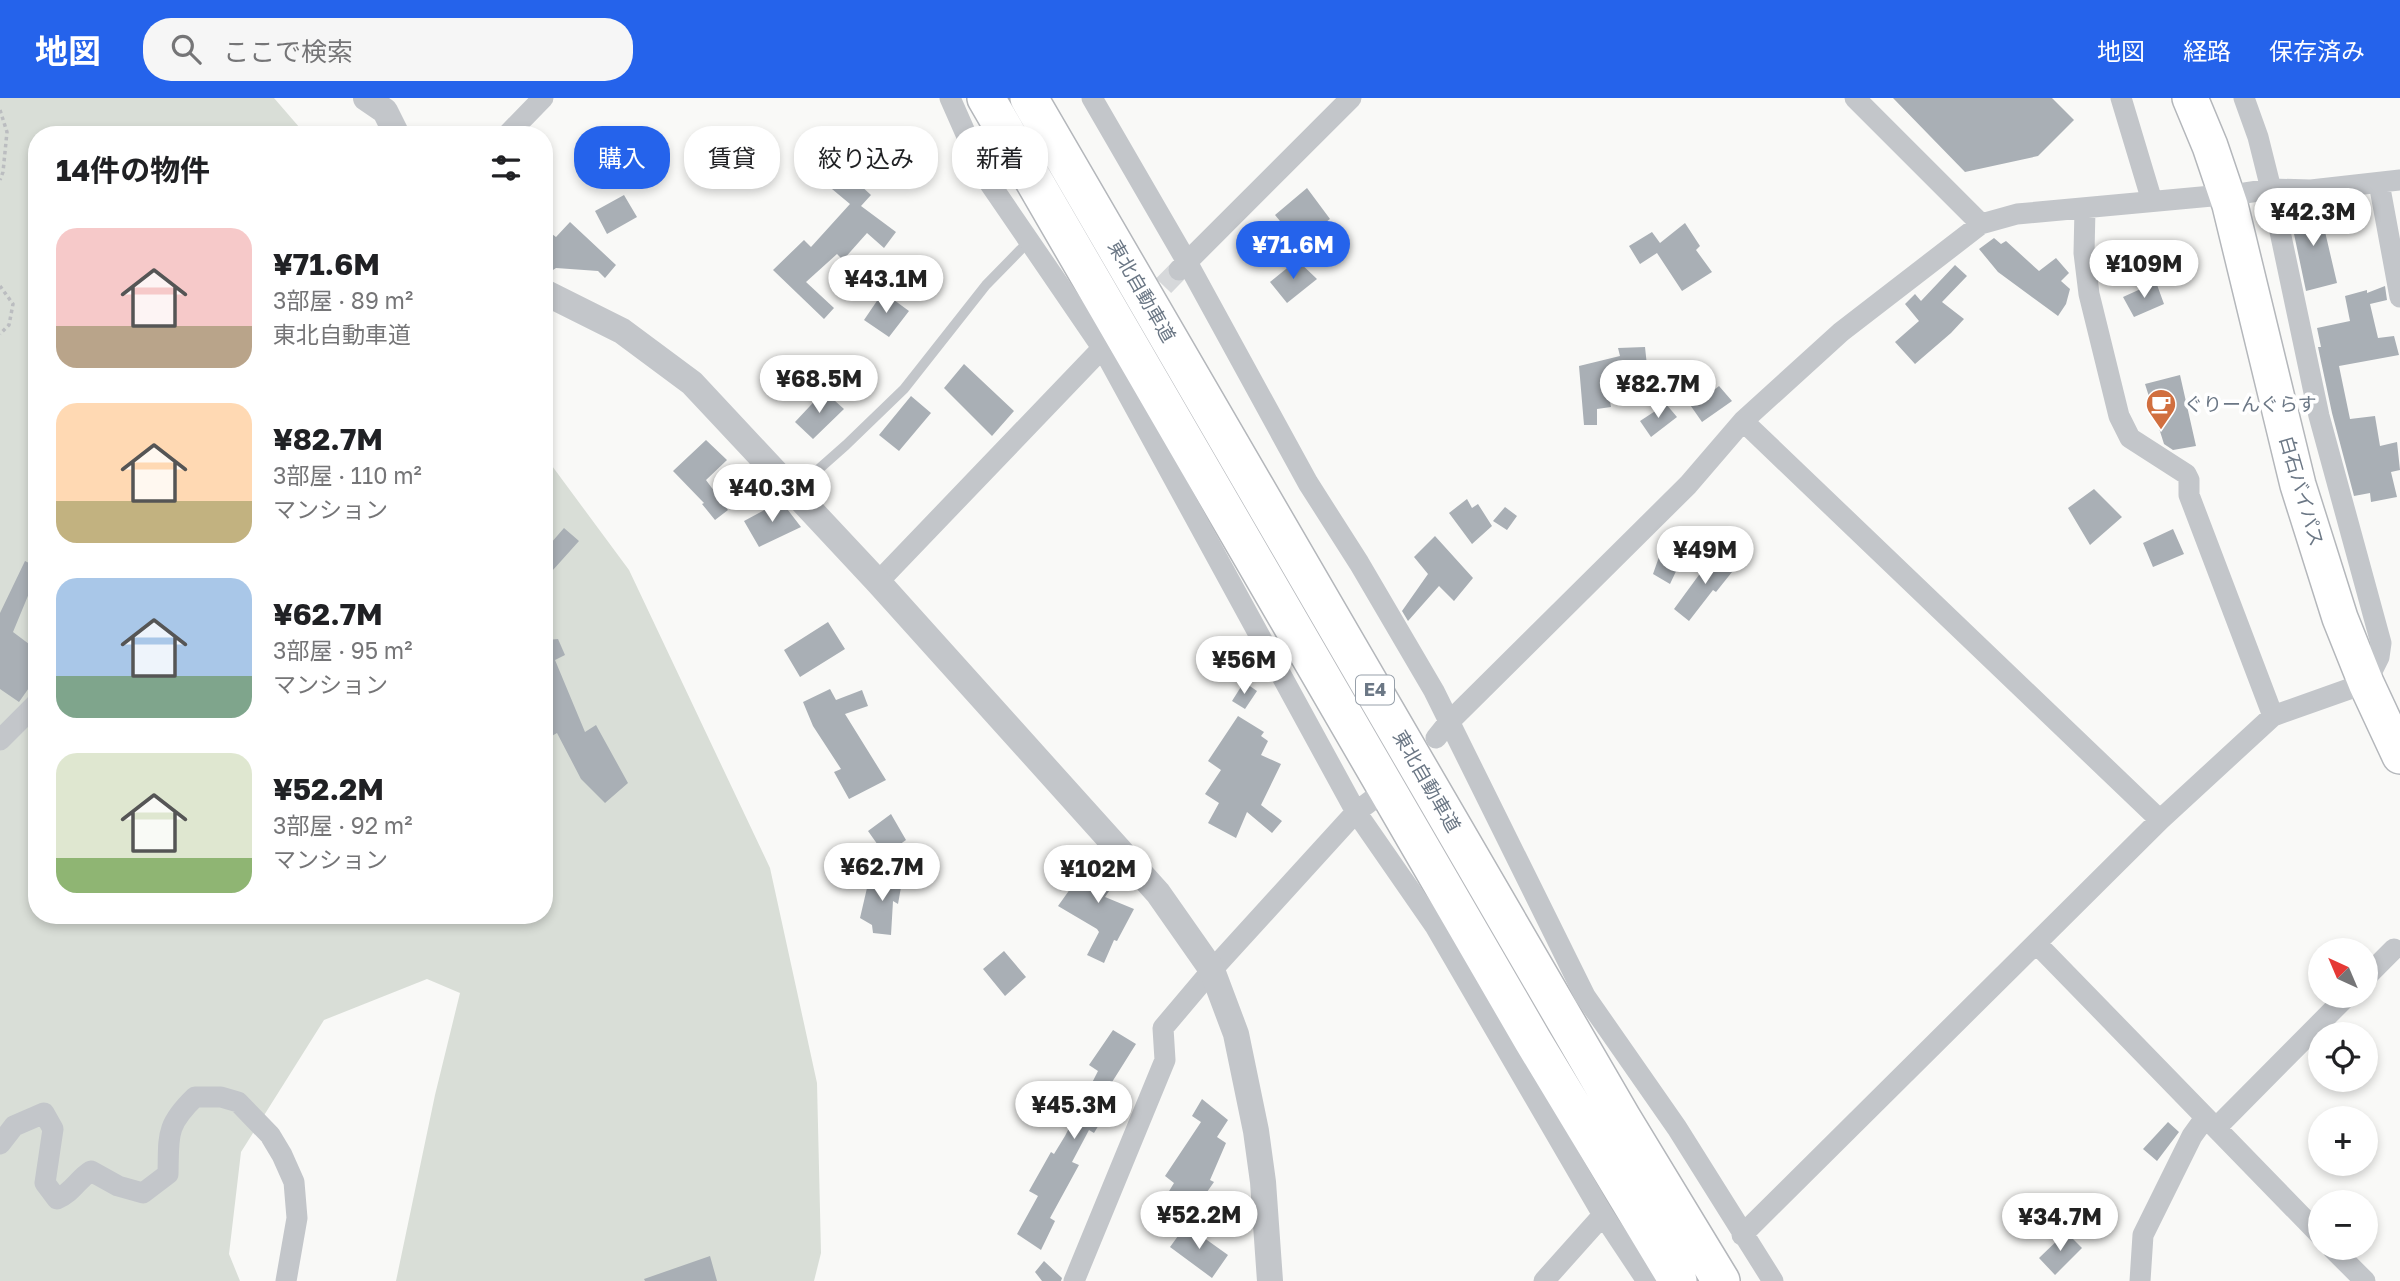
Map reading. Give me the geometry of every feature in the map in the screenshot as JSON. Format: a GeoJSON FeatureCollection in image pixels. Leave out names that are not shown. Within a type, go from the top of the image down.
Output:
{"type":"FeatureCollection","features":[{"type":"Feature","properties":{"kind":"highway","name":"東北自動車道"},"geometry":{"type":"LineString","coordinates":[[986,98],[1533,1041],[1678,1281]]}},
{"type":"Feature","properties":{"kind":"highway","name":"東北自動車道"},"geometry":{"type":"LineString","coordinates":[[1029,98],[1622,1118],[1721,1281]]}},
{"type":"Feature","properties":{"kind":"highway","name":"白石バイパス"},"geometry":{"type":"LineString","coordinates":[[2190,98],[2230,205],[2298,485],[2340,618],[2400,756]]}},
{"type":"Feature","properties":{"kind":"street"},"geometry":{"type":"LineString","coordinates":[[517,126],[543,98]]}},
{"type":"Feature","properties":{"kind":"street"},"geometry":{"type":"LineString","coordinates":[[950,98],[984,175],[1107,344],[1364,806],[1603,1215],[1647,1281]]}},
{"type":"Feature","properties":{"kind":"street"},"geometry":{"type":"LineString","coordinates":[[1092,98],[1183,266],[1308,483],[1373,586],[1434,691],[1442,731],[1585,996],[1677,1128],[1773,1281]]}},
{"type":"Feature","properties":{"kind":"street"},"geometry":{"type":"LineString","coordinates":[[1183,266],[1350,98]]}},
{"type":"Feature","properties":{"kind":"street"},"geometry":{"type":"LineString","coordinates":[[1855,98],[1981,224]]}},
{"type":"Feature","properties":{"kind":"street"},"geometry":{"type":"LineString","coordinates":[[2121,98],[2152,201]]}},
{"type":"Feature","properties":{"kind":"street"},"geometry":{"type":"LineString","coordinates":[[1742,1235],[2161,820],[2273,716],[2366,683],[2379,657],[2381,643],[2378,629],[2319,416],[2271,189],[2258,137],[2244,98]]}},
{"type":"Feature","properties":{"kind":"street"},"geometry":{"type":"LineString","coordinates":[[382,102],[393,126]]}},
{"type":"Feature","properties":{"kind":"street"},"geometry":{"type":"LineString","coordinates":[[2245,193],[2271,189],[2311,191],[2400,180]]}},
{"type":"Feature","properties":{"kind":"street"},"geometry":{"type":"LineString","coordinates":[[2379,183],[2400,297]]}},
{"type":"Feature","properties":{"kind":"street"},"geometry":{"type":"LineString","coordinates":[[1442,731],[1688,485],[1743,421],[1841,332],[1981,224],[2017,214],[2211,196]]}},
{"type":"Feature","properties":{"kind":"street"},"geometry":{"type":"LineString","coordinates":[[2085,209],[2084,253],[2089,294],[2119,416],[2130,438],[2186,474],[2189,480],[2189,495],[2273,716]]}},
{"type":"Feature","properties":{"kind":"street"},"geometry":{"type":"LineString","coordinates":[[553,296],[622,331],[692,383],[878,582],[1158,893],[1212,970],[1236,1034],[1256,1131],[1263,1182],[1270,1281]]}},
{"type":"Feature","properties":{"kind":"street"},"geometry":{"type":"LineString","coordinates":[[878,582],[1107,344]]}},
{"type":"Feature","properties":{"kind":"street"},"geometry":{"type":"LineString","coordinates":[[1743,421],[2161,820]]}},
{"type":"Feature","properties":{"kind":"street"},"geometry":{"type":"LineString","coordinates":[[0,740],[28,712]]}},
{"type":"Feature","properties":{"kind":"street"},"geometry":{"type":"LineString","coordinates":[[1074,1281],[1166,1060],[1163,1028],[1212,970],[1364,806]]}},
{"type":"Feature","properties":{"kind":"street"},"geometry":{"type":"LineString","coordinates":[[2037,944],[2308,1224]]}},
{"type":"Feature","properties":{"kind":"street"},"geometry":{"type":"LineString","coordinates":[[2378,965],[2394,949]]}},
{"type":"Feature","properties":{"kind":"street"},"geometry":{"type":"LineString","coordinates":[[2140,1281],[2143,1235],[2192,1136],[2210,1123],[2334,1008]]}},
{"type":"Feature","properties":{"kind":"street"},"geometry":{"type":"LineString","coordinates":[[0,1144],[14,1126],[44,1113],[53,1129],[45,1183],[57,1199],[68,1194],[80,1178],[91,1171],[118,1186],[144,1193],[168,1174],[168,1138],[185,1107],[195,1097],[221,1097],[238,1102],[270,1135],[294,1182],[297,1217],[286,1281]]}},
{"type":"Feature","properties":{"kind":"street"},"geometry":{"type":"LineString","coordinates":[[1544,1281],[1603,1215]]}},
{"type":"Feature","properties":{"kind":"street"},"geometry":{"type":"LineString","coordinates":[[2344,1260],[2365,1281]]}},
{"type":"Feature","properties":{"kind":"lane"},"geometry":{"type":"LineString","coordinates":[[794,491],[904,388],[986,285],[1030,240]]}},
{"type":"Feature","properties":{"kind":"path"},"geometry":{"type":"LineString","coordinates":[[0,110],[8,132],[0,180]]}},
{"type":"Feature","properties":{"kind":"path"},"geometry":{"type":"LineString","coordinates":[[0,286],[13,304],[9,325],[0,334]]}},
{"type":"Feature","properties":{"kind":"shaded area"},"geometry":{"type":"Polygon","coordinates":[[[0,98],[274,98],[298,126],[28,126],[28,924],[553,924],[553,467],[629,570],[770,868],[817,1083],[821,1253],[814,1281],[396,1281],[435,1095],[460,993],[427,979],[324,1020],[241,1152],[229,1254],[240,1281],[0,1281],[0,98]]]}},
{"type":"Feature","properties":{"kind":"building"},"geometry":{"type":"Polygon","coordinates":[[[1893,98],[2052,98],[2074,120],[2038,156],[1965,172],[1893,98]]]}},
{"type":"Feature","properties":{"kind":"building"},"geometry":{"type":"Polygon","coordinates":[[[1307,188],[1330,219],[1298,243],[1275,215],[1307,188]]]}},
{"type":"Feature","properties":{"kind":"building"},"geometry":{"type":"Polygon","coordinates":[[[832,189],[864,189],[871,195],[861,206],[896,232],[884,248],[867,233],[843,260],[837,254],[806,282],[834,308],[824,319],[773,270],[804,240],[811,247],[850,204],[832,189]]]}},
{"type":"Feature","properties":{"kind":"building"},"geometry":{"type":"Polygon","coordinates":[[[624,195],[637,217],[607,234],[595,211],[624,195]]]}},
{"type":"Feature","properties":{"kind":"building"},"geometry":{"type":"Polygon","coordinates":[[[2319,206],[2337,283],[2306,291],[2289,210],[2319,206]]]}},
{"type":"Feature","properties":{"kind":"building"},"geometry":{"type":"Polygon","coordinates":[[[570,222],[616,265],[605,278],[598,271],[553,270],[553,235],[556,237],[570,222]]]}},
{"type":"Feature","properties":{"kind":"building"},"geometry":{"type":"Polygon","coordinates":[[[1685,223],[1700,246],[1696,250],[1712,272],[1682,291],[1657,253],[1640,264],[1629,246],[1652,232],[1660,243],[1685,223]]]}},
{"type":"Feature","properties":{"kind":"building"},"geometry":{"type":"Polygon","coordinates":[[[1994,238],[2001,244],[2006,241],[2039,271],[2056,258],[2069,273],[2061,281],[2070,289],[2066,304],[2058,316],[1998,272],[1979,249],[1994,238]]]}},
{"type":"Feature","properties":{"kind":"building"},"geometry":{"type":"Polygon","coordinates":[[[1297,260],[1317,279],[1287,303],[1270,282],[1297,260]]]}},
{"type":"Feature","properties":{"kind":"building"},"geometry":{"type":"Polygon","coordinates":[[[1955,265],[1967,276],[1942,302],[1964,319],[1915,364],[1895,342],[1919,321],[1905,304],[1915,294],[1921,301],[1955,265]]]}},
{"type":"Feature","properties":{"kind":"building"},"geometry":{"type":"Polygon","coordinates":[[[2156,282],[2164,304],[2134,317],[2123,297],[2156,282]]]}},
{"type":"Feature","properties":{"kind":"building"},"geometry":{"type":"Polygon","coordinates":[[[2385,286],[2387,300],[2370,304],[2378,338],[2394,336],[2399,355],[2339,366],[2350,419],[2375,416],[2380,446],[2397,442],[2400,470],[2391,472],[2397,497],[2371,502],[2370,493],[2354,496],[2332,413],[2318,347],[2321,347],[2317,328],[2350,321],[2345,296],[2367,290],[2367,293],[2385,286]]]}},
{"type":"Feature","properties":{"kind":"building"},"geometry":{"type":"Polygon","coordinates":[[[883,292],[909,311],[889,337],[864,320],[883,292]]]}},
{"type":"Feature","properties":{"kind":"building"},"geometry":{"type":"Polygon","coordinates":[[[1645,347],[1648,375],[1606,379],[1611,407],[1597,409],[1597,425],[1584,425],[1579,366],[1620,356],[1618,348],[1645,347]]]}},
{"type":"Feature","properties":{"kind":"building"},"geometry":{"type":"Polygon","coordinates":[[[805,359],[817,371],[805,382],[795,371],[805,359]]]}},
{"type":"Feature","properties":{"kind":"building"},"geometry":{"type":"Polygon","coordinates":[[[964,364],[1014,411],[992,436],[944,388],[964,364]]]}},
{"type":"Feature","properties":{"kind":"building"},"geometry":{"type":"Polygon","coordinates":[[[2180,375],[2196,446],[2173,450],[2164,444],[2145,384],[2180,375]]]}},
{"type":"Feature","properties":{"kind":"building"},"geometry":{"type":"Polygon","coordinates":[[[1719,386],[1732,401],[1702,422],[1686,399],[1702,389],[1708,395],[1719,386]]]}},
{"type":"Feature","properties":{"kind":"building"},"geometry":{"type":"Polygon","coordinates":[[[824,391],[844,409],[813,439],[795,422],[824,391]]]}},
{"type":"Feature","properties":{"kind":"building"},"geometry":{"type":"Polygon","coordinates":[[[911,396],[931,413],[899,451],[879,435],[911,396]]]}},
{"type":"Feature","properties":{"kind":"building"},"geometry":{"type":"Polygon","coordinates":[[[1666,404],[1677,417],[1651,437],[1640,421],[1666,404]]]}},
{"type":"Feature","properties":{"kind":"building"},"geometry":{"type":"Polygon","coordinates":[[[706,440],[727,460],[706,480],[728,510],[715,520],[702,504],[704,503],[673,471],[706,440]]]}},
{"type":"Feature","properties":{"kind":"building"},"geometry":{"type":"Polygon","coordinates":[[[2094,489],[2122,517],[2090,545],[2068,508],[2094,489]]]}},
{"type":"Feature","properties":{"kind":"building"},"geometry":{"type":"Polygon","coordinates":[[[1467,499],[1472,508],[1478,504],[1492,526],[1472,544],[1449,513],[1467,499]]]}},
{"type":"Feature","properties":{"kind":"building"},"geometry":{"type":"Polygon","coordinates":[[[781,501],[801,527],[759,547],[744,521],[781,501]]]}},
{"type":"Feature","properties":{"kind":"building"},"geometry":{"type":"Polygon","coordinates":[[[1505,507],[1517,516],[1507,530],[1493,521],[1505,507]]]}},
{"type":"Feature","properties":{"kind":"building"},"geometry":{"type":"Polygon","coordinates":[[[564,528],[579,541],[553,570],[553,541],[564,528]]]}},
{"type":"Feature","properties":{"kind":"building"},"geometry":{"type":"Polygon","coordinates":[[[2173,529],[2184,554],[2153,567],[2143,543],[2173,529]]]}},
{"type":"Feature","properties":{"kind":"building"},"geometry":{"type":"Polygon","coordinates":[[[1435,536],[1473,578],[1454,601],[1439,586],[1408,621],[1402,611],[1428,574],[1414,557],[1435,536]]]}},
{"type":"Feature","properties":{"kind":"building"},"geometry":{"type":"Polygon","coordinates":[[[1666,537],[1688,546],[1670,584],[1653,574],[1666,537]]]}},
{"type":"Feature","properties":{"kind":"building"},"geometry":{"type":"Polygon","coordinates":[[[1715,553],[1736,567],[1716,592],[1713,590],[1689,621],[1674,609],[1715,553]]]}},
{"type":"Feature","properties":{"kind":"building"},"geometry":{"type":"Polygon","coordinates":[[[25,561],[28,562],[28,596],[13,632],[28,643],[28,689],[19,702],[0,689],[0,613],[25,561]]]}},
{"type":"Feature","properties":{"kind":"building"},"geometry":{"type":"Polygon","coordinates":[[[828,622],[845,649],[800,677],[784,650],[828,622]]]}},
{"type":"Feature","properties":{"kind":"building"},"geometry":{"type":"Polygon","coordinates":[[[553,639],[558,639],[565,655],[555,660],[585,732],[596,725],[628,783],[605,803],[581,779],[557,733],[553,735],[553,639]]]}},
{"type":"Feature","properties":{"kind":"building"},"geometry":{"type":"Polygon","coordinates":[[[1244,682],[1257,691],[1245,709],[1232,701],[1244,682]]]}},
{"type":"Feature","properties":{"kind":"building"},"geometry":{"type":"Polygon","coordinates":[[[830,689],[836,700],[862,690],[868,706],[845,714],[886,780],[849,799],[834,772],[841,769],[813,726],[803,702],[830,689]]]}},
{"type":"Feature","properties":{"kind":"building"},"geometry":{"type":"Polygon","coordinates":[[[1238,716],[1264,732],[1261,736],[1268,741],[1261,755],[1281,764],[1261,805],[1282,821],[1272,833],[1247,812],[1236,838],[1208,823],[1219,803],[1205,794],[1221,770],[1208,761],[1238,716]]]}},
{"type":"Feature","properties":{"kind":"building"},"geometry":{"type":"Polygon","coordinates":[[[891,814],[906,840],[885,855],[868,831],[891,814]]]}},
{"type":"Feature","properties":{"kind":"building"},"geometry":{"type":"Polygon","coordinates":[[[1098,850],[1120,875],[1105,897],[1134,909],[1117,941],[1114,940],[1104,963],[1087,955],[1099,932],[1097,929],[1058,906],[1098,850]]]}},
{"type":"Feature","properties":{"kind":"building"},"geometry":{"type":"Polygon","coordinates":[[[885,869],[903,876],[898,904],[893,901],[891,935],[873,933],[872,925],[860,918],[867,888],[881,889],[885,869]]]}},
{"type":"Feature","properties":{"kind":"building"},"geometry":{"type":"Polygon","coordinates":[[[1004,951],[1026,977],[1005,996],[983,969],[1004,951]]]}},
{"type":"Feature","properties":{"kind":"building"},"geometry":{"type":"Polygon","coordinates":[[[1113,1030],[1136,1044],[1102,1098],[1112,1103],[1094,1133],[1089,1130],[1072,1162],[1079,1165],[1050,1218],[1055,1221],[1041,1250],[1017,1234],[1038,1196],[1029,1191],[1051,1152],[1054,1154],[1065,1136],[1098,1071],[1089,1065],[1113,1030]]]}},
{"type":"Feature","properties":{"kind":"building"},"geometry":{"type":"Polygon","coordinates":[[[1202,1099],[1228,1120],[1217,1137],[1226,1143],[1210,1180],[1214,1182],[1186,1222],[1160,1206],[1174,1183],[1165,1176],[1201,1122],[1192,1116],[1202,1099]]]}},
{"type":"Feature","properties":{"kind":"building"},"geometry":{"type":"Polygon","coordinates":[[[2168,1122],[2179,1132],[2157,1161],[2143,1149],[2168,1122]]]}},
{"type":"Feature","properties":{"kind":"building"},"geometry":{"type":"Polygon","coordinates":[[[1186,1225],[1228,1255],[1212,1278],[1170,1247],[1186,1225]]]}},
{"type":"Feature","properties":{"kind":"building"},"geometry":{"type":"Polygon","coordinates":[[[2066,1232],[2082,1248],[2055,1275],[2039,1258],[2066,1232]]]}},
{"type":"Feature","properties":{"kind":"building"},"geometry":{"type":"Polygon","coordinates":[[[710,1256],[717,1281],[644,1279],[710,1256]]]}},
{"type":"Feature","properties":{"kind":"building"},"geometry":{"type":"Polygon","coordinates":[[[1044,1261],[1062,1278],[1061,1281],[1042,1281],[1035,1272],[1044,1261]]]}},
{"type":"Feature","properties":{"kind":"tunnel"},"geometry":{"type":"LineString","coordinates":[[1142,308],[1179,270]]}},
{"type":"Feature","properties":{"kind":"place","name":"ぐりーんぐらす"},"geometry":{"type":"Point","coordinates":[2161,431]}}]}
